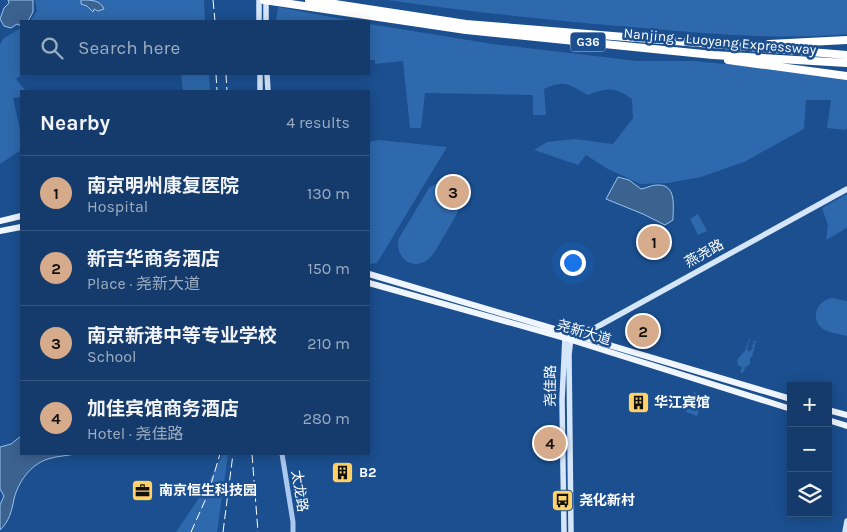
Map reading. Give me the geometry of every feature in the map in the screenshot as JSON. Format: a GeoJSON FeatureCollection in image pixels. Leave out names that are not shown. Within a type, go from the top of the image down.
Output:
{"type":"FeatureCollection","features":[{"type":"Feature","properties":{"kind":"highway","name":"Nanjing - Luoyang Expressway"},"geometry":{"type":"LineString","coordinates":[[265,0],[466,24],[630,36],[847,56]]}},
{"type":"Feature","properties":{"kind":"highway","name":"Nanjing - Luoyang Expressway"},"geometry":{"type":"LineString","coordinates":[[309,0],[331,7],[466,30],[713,55],[847,63]]}},
{"type":"Feature","properties":{"kind":"highway"},"geometry":{"type":"LineString","coordinates":[[630,36],[692,38],[777,45],[847,40]]}},
{"type":"Feature","properties":{"kind":"highway"},"geometry":{"type":"LineString","coordinates":[[675,51],[733,61],[847,76]]}},
{"type":"Feature","properties":{"kind":"main road"},"geometry":{"type":"LineString","coordinates":[[259,0],[259,20]]}},
{"type":"Feature","properties":{"kind":"main road"},"geometry":{"type":"LineString","coordinates":[[265,0],[266,20]]}},
{"type":"Feature","properties":{"kind":"main road"},"geometry":{"type":"LineString","coordinates":[[260,75],[260,90]]}},
{"type":"Feature","properties":{"kind":"main road"},"geometry":{"type":"LineString","coordinates":[[267,75],[268,90]]}},
{"type":"Feature","properties":{"kind":"main road","name":"燕尧路"},"geometry":{"type":"LineString","coordinates":[[570,337],[595,328],[847,188]]}},
{"type":"Feature","properties":{"kind":"main road"},"geometry":{"type":"LineString","coordinates":[[0,220],[20,216]]}},
{"type":"Feature","properties":{"kind":"main road"},"geometry":{"type":"LineString","coordinates":[[0,231],[20,226]]}},
{"type":"Feature","properties":{"kind":"main road","name":"尧新大道"},"geometry":{"type":"LineString","coordinates":[[370,274],[787,408]]}},
{"type":"Feature","properties":{"kind":"main road","name":"尧新大道"},"geometry":{"type":"LineString","coordinates":[[370,283],[787,398]]}},
{"type":"Feature","properties":{"kind":"main road","name":"尧佳路"},"geometry":{"type":"LineString","coordinates":[[564,532],[562,400],[570,337]]}},
{"type":"Feature","properties":{"kind":"main road","name":"尧佳路"},"geometry":{"type":"LineString","coordinates":[[570,337],[570,532]]}},
{"type":"Feature","properties":{"kind":"main road"},"geometry":{"type":"LineString","coordinates":[[832,411],[847,415]]}},
{"type":"Feature","properties":{"kind":"main road"},"geometry":{"type":"LineString","coordinates":[[832,421],[847,426]]}},
{"type":"Feature","properties":{"kind":"main road"},"geometry":{"type":"LineString","coordinates":[[845,532],[847,521]]}},
{"type":"Feature","properties":{"kind":"street","name":"太龙路"},"geometry":{"type":"LineString","coordinates":[[282,455],[293,532]]}},
{"type":"Feature","properties":{"kind":"shaded area"},"geometry":{"type":"Polygon","coordinates":[[[8,0],[33,0],[33,12],[29,20],[20,20],[20,26],[17,24],[11,28],[4,26],[0,19],[4,8],[9,3],[8,0]]]}},
{"type":"Feature","properties":{"kind":"shaded area"},"geometry":{"type":"Polygon","coordinates":[[[35,0],[204,0],[205,20],[31,20],[37,11],[35,0]]]}},
{"type":"Feature","properties":{"kind":"shaded area"},"geometry":{"type":"Polygon","coordinates":[[[81,0],[98,2],[104,9],[98,11],[94,9],[93,12],[87,6],[81,4],[81,0]]]}},
{"type":"Feature","properties":{"kind":"shaded area"},"geometry":{"type":"Polygon","coordinates":[[[387,0],[847,0],[847,34],[745,36],[515,16],[387,0]]]}},
{"type":"Feature","properties":{"kind":"shaded area"},"geometry":{"type":"Polygon","coordinates":[[[278,7],[347,20],[276,20],[278,7]]]}},
{"type":"Feature","properties":{"kind":"shaded area"},"geometry":{"type":"Polygon","coordinates":[[[370,24],[493,44],[637,61],[694,61],[795,71],[847,79],[847,127],[846,130],[827,128],[831,100],[806,100],[804,129],[744,162],[701,177],[668,183],[640,184],[608,169],[586,155],[578,165],[534,150],[547,142],[575,139],[613,144],[633,118],[632,99],[621,92],[606,90],[588,95],[571,86],[557,84],[544,89],[546,115],[533,115],[533,95],[425,93],[421,128],[410,128],[403,61],[375,64],[375,60],[370,60],[370,24]]]}},
{"type":"Feature","properties":{"kind":"shaded area"},"geometry":{"type":"Polygon","coordinates":[[[20,29],[21,75],[16,79],[25,90],[20,90],[20,97],[13,98],[20,130],[20,151],[0,164],[0,44],[4,38],[20,29]]]}},
{"type":"Feature","properties":{"kind":"shaded area"},"geometry":{"type":"Polygon","coordinates":[[[181,75],[209,75],[210,90],[183,90],[181,75]]]}},
{"type":"Feature","properties":{"kind":"shaded area"},"geometry":{"type":"Polygon","coordinates":[[[378,140],[447,147],[377,263],[370,264],[370,142],[378,140]]]}},
{"type":"Feature","properties":{"kind":"shaded area"},"geometry":{"type":"Polygon","coordinates":[[[618,177],[629,180],[641,189],[653,185],[668,188],[671,192],[673,203],[673,220],[665,225],[606,199],[618,177]]]}},
{"type":"Feature","properties":{"kind":"shaded area"},"geometry":{"type":"Polygon","coordinates":[[[445,182],[455,186],[460,191],[460,206],[457,214],[429,259],[420,264],[409,262],[401,255],[398,244],[399,238],[429,188],[438,183],[445,182]]]}},
{"type":"Feature","properties":{"kind":"shaded area"},"geometry":{"type":"Polygon","coordinates":[[[847,194],[847,228],[826,240],[828,225],[822,208],[847,194]]]}},
{"type":"Feature","properties":{"kind":"shaded area"},"geometry":{"type":"Polygon","coordinates":[[[698,214],[707,231],[698,235],[690,219],[698,214]]]}},
{"type":"Feature","properties":{"kind":"shaded area"},"geometry":{"type":"Polygon","coordinates":[[[832,298],[847,301],[847,336],[823,329],[816,320],[819,306],[822,302],[832,298]]]}},
{"type":"Feature","properties":{"kind":"shaded area"},"geometry":{"type":"Polygon","coordinates":[[[749,339],[747,349],[749,352],[753,348],[751,346],[754,344],[753,341],[756,341],[752,357],[750,358],[750,364],[743,373],[740,372],[742,367],[738,365],[737,360],[745,351],[749,339]]]}},
{"type":"Feature","properties":{"kind":"shaded area"},"geometry":{"type":"Polygon","coordinates":[[[694,392],[705,397],[697,416],[686,412],[694,392]]]}},
{"type":"Feature","properties":{"kind":"shaded area"},"geometry":{"type":"Polygon","coordinates":[[[20,437],[20,455],[68,455],[42,461],[26,474],[16,493],[10,516],[0,530],[0,505],[4,496],[0,489],[0,447],[11,444],[20,437]]]}},
{"type":"Feature","properties":{"kind":"shaded area"},"geometry":{"type":"Polygon","coordinates":[[[222,455],[228,455],[217,532],[176,532],[205,489],[222,455]]]}},
{"type":"Feature","properties":{"kind":"railway"},"geometry":{"type":"LineString","coordinates":[[213,0],[215,20]]}},
{"type":"Feature","properties":{"kind":"railway"},"geometry":{"type":"LineString","coordinates":[[216,75],[217,90]]}},
{"type":"Feature","properties":{"kind":"railway"},"geometry":{"type":"LineString","coordinates":[[226,75],[227,90]]}},
{"type":"Feature","properties":{"kind":"railway"},"geometry":{"type":"LineString","coordinates":[[191,532],[208,494],[220,455]]}},
{"type":"Feature","properties":{"kind":"railway"},"geometry":{"type":"LineString","coordinates":[[223,532],[233,455]]}},
{"type":"Feature","properties":{"kind":"railway"},"geometry":{"type":"LineString","coordinates":[[252,455],[258,532]]}},
{"type":"Feature","properties":{"kind":"place","name":"南京新港中等专业学校"},"geometry":{"type":"Point","coordinates":[453,192]}},
{"type":"Feature","properties":{"kind":"place","name":"南京明州康复医院"},"geometry":{"type":"Point","coordinates":[654,242]}},
{"type":"Feature","properties":{"kind":"place","name":"新吉华商务酒店"},"geometry":{"type":"Point","coordinates":[643,331]}},
{"type":"Feature","properties":{"kind":"place","name":"华江宾馆"},"geometry":{"type":"Point","coordinates":[638,402]}},
{"type":"Feature","properties":{"kind":"place","name":"加佳宾馆商务酒店"},"geometry":{"type":"Point","coordinates":[550,443]}},
{"type":"Feature","properties":{"kind":"place","name":"B2"},"geometry":{"type":"Point","coordinates":[343,472]}},
{"type":"Feature","properties":{"kind":"place","name":"南京恒生科技园"},"geometry":{"type":"Point","coordinates":[143,490]}},
{"type":"Feature","properties":{"kind":"place","name":"尧化新村"},"geometry":{"type":"Point","coordinates":[563,500]}}]}
